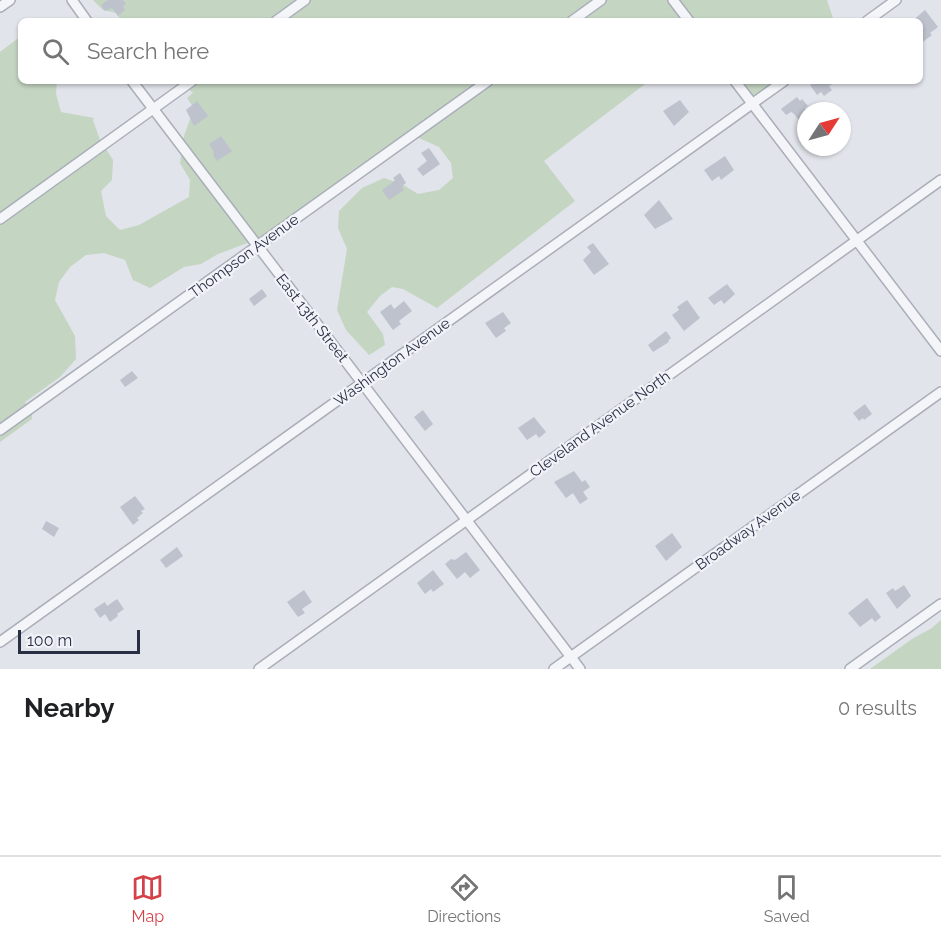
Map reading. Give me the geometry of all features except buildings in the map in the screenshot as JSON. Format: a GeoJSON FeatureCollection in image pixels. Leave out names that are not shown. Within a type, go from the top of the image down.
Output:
{"type":"FeatureCollection","features":[{"type":"Feature","properties":{"kind":"street"},"geometry":{"type":"LineString","coordinates":[[0,7],[10,0]]}},
{"type":"Feature","properties":{"kind":"street"},"geometry":{"type":"LineString","coordinates":[[72,0],[85,18]]}},
{"type":"Feature","properties":{"kind":"street"},"geometry":{"type":"LineString","coordinates":[[280,18],[305,0]]}},
{"type":"Feature","properties":{"kind":"street"},"geometry":{"type":"LineString","coordinates":[[576,18],[601,0]]}},
{"type":"Feature","properties":{"kind":"street"},"geometry":{"type":"LineString","coordinates":[[673,0],[687,18]]}},
{"type":"Feature","properties":{"kind":"street"},"geometry":{"type":"LineString","coordinates":[[871,18],[896,0]]}},
{"type":"Feature","properties":{"kind":"street","name":"East 13th Street"},"geometry":{"type":"LineString","coordinates":[[134,84],[580,669]]}},
{"type":"Feature","properties":{"kind":"street"},"geometry":{"type":"LineString","coordinates":[[0,219],[188,84]]}},
{"type":"Feature","properties":{"kind":"street","name":"Thompson Avenue"},"geometry":{"type":"LineString","coordinates":[[0,430],[484,84]]}},
{"type":"Feature","properties":{"kind":"street"},"geometry":{"type":"LineString","coordinates":[[737,84],[941,351]]}},
{"type":"Feature","properties":{"kind":"street","name":"Washington Avenue"},"geometry":{"type":"LineString","coordinates":[[0,642],[780,84]]}},
{"type":"Feature","properties":{"kind":"street","name":"Cleveland Avenue North"},"geometry":{"type":"LineString","coordinates":[[259,669],[941,180]]}},
{"type":"Feature","properties":{"kind":"street","name":"Broadway Avenue"},"geometry":{"type":"LineString","coordinates":[[554,669],[941,392]]}},
{"type":"Feature","properties":{"kind":"street"},"geometry":{"type":"LineString","coordinates":[[850,669],[941,604]]}},
{"type":"Feature","properties":{"kind":"green space"},"geometry":{"type":"Polygon","coordinates":[[[93,0],[827,0],[833,18],[120,18],[116,13],[103,10],[93,0]]]}},
{"type":"Feature","properties":{"kind":"green space"},"geometry":{"type":"Polygon","coordinates":[[[18,38],[18,84],[57,84],[56,94],[61,112],[94,118],[100,140],[113,160],[112,180],[101,191],[106,216],[120,230],[139,225],[189,197],[190,180],[180,163],[181,157],[189,148],[183,139],[194,108],[187,98],[193,93],[183,84],[645,84],[544,161],[575,201],[437,308],[403,289],[392,287],[380,296],[367,312],[383,334],[385,345],[369,355],[346,330],[337,310],[347,249],[338,228],[339,211],[362,188],[384,178],[402,184],[418,194],[439,190],[453,178],[451,163],[439,147],[419,138],[404,138],[351,171],[263,237],[218,254],[201,264],[184,267],[150,288],[133,280],[125,260],[104,253],[86,255],[70,267],[59,282],[55,300],[75,336],[76,359],[60,377],[25,402],[32,419],[0,442],[0,52],[18,38]]]}},
{"type":"Feature","properties":{"kind":"green space"},"geometry":{"type":"Polygon","coordinates":[[[735,84],[777,84],[748,104],[735,84]]]}},
{"type":"Feature","properties":{"kind":"green space"},"geometry":{"type":"Polygon","coordinates":[[[941,620],[941,669],[870,669],[912,639],[932,628],[941,620]]]}}]}
